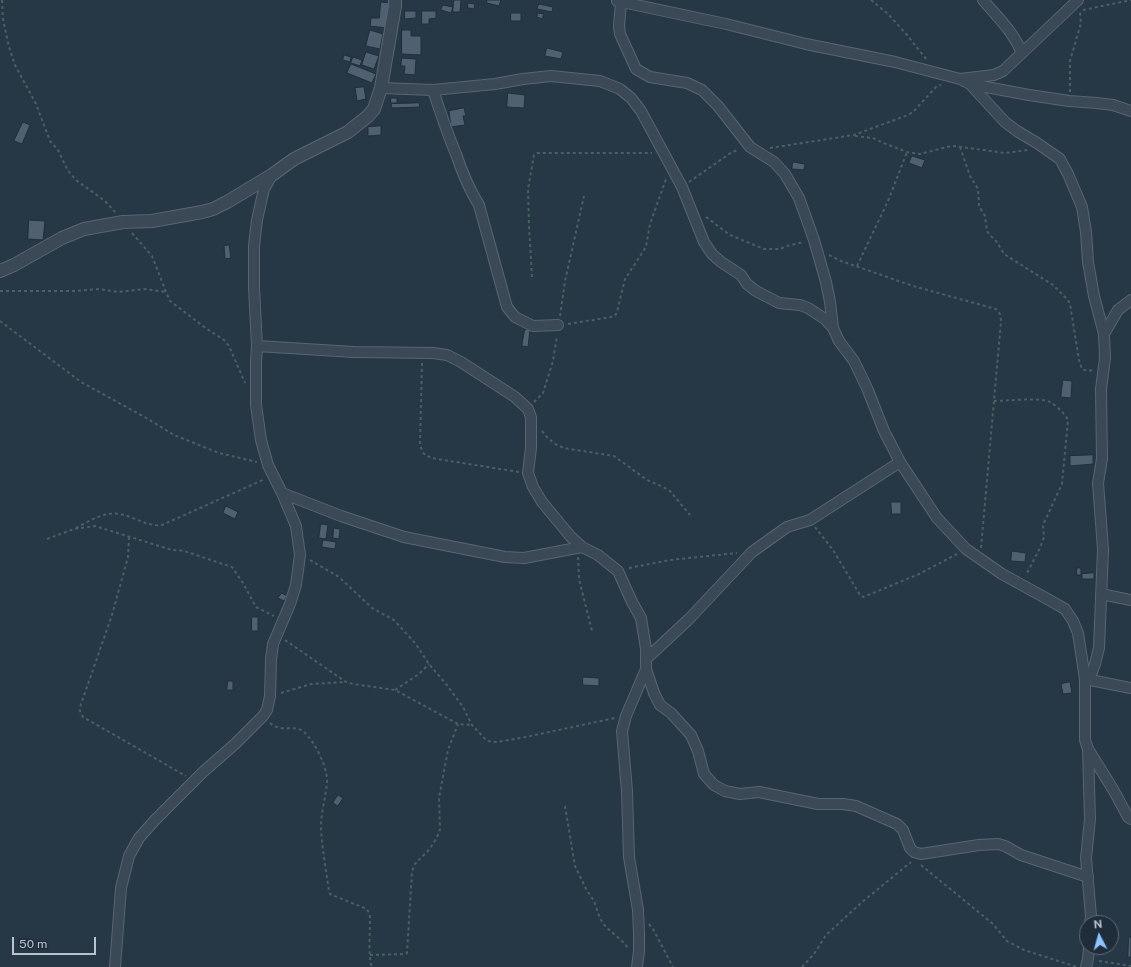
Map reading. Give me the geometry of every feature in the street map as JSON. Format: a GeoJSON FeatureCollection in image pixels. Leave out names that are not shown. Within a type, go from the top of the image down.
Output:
{"type":"FeatureCollection","features":[{"type":"Feature","properties":{"kind":"street"},"geometry":{"type":"LineString","coordinates":[[0,272],[76,231],[121,222],[152,221],[213,209],[272,175],[294,159],[348,132],[368,116],[374,109],[381,88],[395,0]]}},
{"type":"Feature","properties":{"kind":"street"},"geometry":{"type":"LineString","coordinates":[[983,0],[1008,28],[1022,53]]}},
{"type":"Feature","properties":{"kind":"street"},"geometry":{"type":"LineString","coordinates":[[953,77],[994,75],[1003,71],[1078,0]]}},
{"type":"Feature","properties":{"kind":"street"},"geometry":{"type":"LineString","coordinates":[[833,328],[826,282],[815,243],[799,198],[785,174],[774,162],[752,148],[718,106],[702,90],[687,83],[650,77],[636,69],[620,34],[620,1],[726,24],[806,44],[895,62],[953,77],[970,84],[1069,101],[1097,102],[1131,111]]}},
{"type":"Feature","properties":{"kind":"street"},"geometry":{"type":"LineString","coordinates":[[381,88],[433,90],[495,84],[551,76],[600,81],[620,89],[631,98],[642,111],[682,187],[704,242],[712,254],[721,262],[741,275],[747,284],[756,292],[779,303],[808,308],[825,319],[833,328],[854,361],[867,388],[884,431],[900,462],[937,518],[966,549],[980,559],[1002,574],[1065,609],[1073,621],[1078,633],[1087,680],[1085,740],[1088,749],[1131,819]]}},
{"type":"Feature","properties":{"kind":"street"},"geometry":{"type":"LineString","coordinates":[[970,84],[1005,122],[1060,159],[1082,207],[1089,269],[1104,334],[1105,358],[1101,389],[1102,459],[1098,483],[1103,549],[1098,648],[1095,664],[1087,680]]}},
{"type":"Feature","properties":{"kind":"street"},"geometry":{"type":"LineString","coordinates":[[433,90],[462,170],[471,192],[479,205],[507,307],[515,317],[533,326],[558,325]]}},
{"type":"Feature","properties":{"kind":"street"},"geometry":{"type":"LineString","coordinates":[[115,967],[121,888],[129,856],[138,838],[155,820],[194,780],[235,744],[267,710],[270,696],[272,644],[290,604],[296,585],[300,555],[296,526],[268,465],[261,440],[256,406],[257,346],[254,288],[254,246],[257,220],[264,189],[272,175]]}},
{"type":"Feature","properties":{"kind":"street"},"geometry":{"type":"LineString","coordinates":[[1104,334],[1118,310],[1131,300]]}},
{"type":"Feature","properties":{"kind":"street"},"geometry":{"type":"LineString","coordinates":[[257,346],[354,352],[433,353],[447,356],[461,362],[515,397],[529,413],[531,448],[528,473],[533,487],[542,502],[580,548],[598,555],[618,571],[641,618],[646,649],[646,664],[654,693],[660,705],[671,713],[691,735],[698,751],[704,774],[714,785],[725,791],[740,794],[759,792],[818,804],[843,804],[856,806],[897,824],[903,830],[910,848],[918,856],[998,844],[1005,846],[1021,855],[1088,877]]}},
{"type":"Feature","properties":{"kind":"street"},"geometry":{"type":"LineString","coordinates":[[637,967],[640,932],[630,857],[622,731],[626,716],[646,664],[752,552],[787,527],[810,520],[900,462]]}},
{"type":"Feature","properties":{"kind":"street"},"geometry":{"type":"LineString","coordinates":[[282,493],[341,516],[404,537],[505,557],[524,558],[580,548]]}},
{"type":"Feature","properties":{"kind":"street"},"geometry":{"type":"LineString","coordinates":[[1100,594],[1131,600]]}},
{"type":"Feature","properties":{"kind":"street"},"geometry":{"type":"LineString","coordinates":[[1087,680],[1131,688]]}},
{"type":"Feature","properties":{"kind":"street"},"geometry":{"type":"LineString","coordinates":[[1088,749],[1090,820],[1086,858],[1091,915]]}},
{"type":"Feature","properties":{"kind":"path"},"geometry":{"type":"LineString","coordinates":[[2,0],[3,19],[15,64],[36,104],[50,141],[58,150],[68,170],[76,180],[105,200],[121,222],[152,256],[170,301],[224,340],[229,346],[247,387]]}},
{"type":"Feature","properties":{"kind":"path"},"geometry":{"type":"LineString","coordinates":[[854,136],[908,115],[913,112],[936,87],[953,77],[927,59],[888,14],[871,0]]}},
{"type":"Feature","properties":{"kind":"path"},"geometry":{"type":"LineString","coordinates":[[1069,101],[1070,61],[1081,24],[1080,10],[1131,0]]}},
{"type":"Feature","properties":{"kind":"path"},"geometry":{"type":"LineString","coordinates":[[682,187],[732,152],[752,148],[854,136],[873,138],[907,152],[920,154],[947,147],[960,147],[1005,153],[1044,148]]}},
{"type":"Feature","properties":{"kind":"path"},"geometry":{"type":"LineString","coordinates":[[960,147],[970,176],[978,189],[979,206],[985,216],[987,231],[997,242],[1004,254],[1052,285],[1068,300],[1082,369],[1088,371],[1104,370]]}},
{"type":"Feature","properties":{"kind":"path"},"geometry":{"type":"LineString","coordinates":[[857,267],[888,201],[907,152]]}},
{"type":"Feature","properties":{"kind":"path"},"geometry":{"type":"LineString","coordinates":[[532,276],[528,189],[534,155],[537,153],[664,153]]}},
{"type":"Feature","properties":{"kind":"path"},"geometry":{"type":"LineString","coordinates":[[558,325],[615,316],[625,278],[646,247],[650,224],[671,167]]}},
{"type":"Feature","properties":{"kind":"path"},"geometry":{"type":"LineString","coordinates":[[584,196],[565,281],[553,361],[543,393],[529,413],[546,437],[555,444],[564,448],[614,456],[647,480],[670,492],[690,515]]}},
{"type":"Feature","properties":{"kind":"path"},"geometry":{"type":"LineString","coordinates":[[689,204],[730,235],[764,249],[780,249],[787,246],[815,243],[834,258],[857,267],[913,286],[996,309],[1000,314],[1001,321],[980,559]]}},
{"type":"Feature","properties":{"kind":"path"},"geometry":{"type":"LineString","coordinates":[[0,291],[75,291],[99,289],[118,292],[145,289],[166,292]]}},
{"type":"Feature","properties":{"kind":"path"},"geometry":{"type":"LineString","coordinates":[[0,320],[81,382],[174,435],[219,452],[268,465]]}},
{"type":"Feature","properties":{"kind":"path"},"geometry":{"type":"LineString","coordinates":[[422,353],[420,445],[423,453],[430,458],[528,473]]}},
{"type":"Feature","properties":{"kind":"path"},"geometry":{"type":"LineString","coordinates":[[994,401],[1040,400],[1050,402],[1064,413],[1068,420],[1062,484],[1043,525],[1044,537],[1040,548],[1021,585]]}},
{"type":"Feature","properties":{"kind":"path"},"geometry":{"type":"LineString","coordinates":[[47,539],[74,529],[94,519],[112,514],[120,514],[154,526],[162,525],[273,475]]}},
{"type":"Feature","properties":{"kind":"path"},"geometry":{"type":"LineString","coordinates":[[810,520],[833,550],[860,595],[863,597],[919,574],[966,549]]}},
{"type":"Feature","properties":{"kind":"path"},"geometry":{"type":"LineString","coordinates":[[74,529],[95,526],[129,538],[172,550],[184,551],[232,567],[243,583],[256,607],[282,621]]}},
{"type":"Feature","properties":{"kind":"path"},"geometry":{"type":"LineString","coordinates":[[129,538],[128,557],[112,615],[80,711],[83,717],[194,780]]}},
{"type":"Feature","properties":{"kind":"path"},"geometry":{"type":"LineString","coordinates":[[580,548],[579,579],[592,631]]}},
{"type":"Feature","properties":{"kind":"path"},"geometry":{"type":"LineString","coordinates":[[618,571],[670,560],[752,552]]}},
{"type":"Feature","properties":{"kind":"path"},"geometry":{"type":"LineString","coordinates":[[300,555],[339,577],[372,608],[394,620],[416,643],[429,664],[463,707],[472,725],[487,741],[496,742],[626,716]]}},
{"type":"Feature","properties":{"kind":"path"},"geometry":{"type":"LineString","coordinates":[[276,634],[346,682]]}},
{"type":"Feature","properties":{"kind":"path"},"geometry":{"type":"LineString","coordinates":[[395,690],[419,674],[429,664]]}},
{"type":"Feature","properties":{"kind":"path"},"geometry":{"type":"LineString","coordinates":[[270,696],[311,684],[346,682],[395,690],[458,724],[472,725]]}},
{"type":"Feature","properties":{"kind":"path"},"geometry":{"type":"LineString","coordinates":[[263,716],[274,726],[280,728],[299,729],[311,739],[318,750],[327,780],[321,826],[329,891],[332,895],[367,909],[370,915],[370,955],[372,967]]}},
{"type":"Feature","properties":{"kind":"path"},"geometry":{"type":"LineString","coordinates":[[370,955],[407,953],[412,872],[414,865],[428,851],[439,834],[439,798],[448,750],[458,724]]}},
{"type":"Feature","properties":{"kind":"path"},"geometry":{"type":"LineString","coordinates":[[565,806],[575,866],[586,889],[594,900],[602,922],[627,946],[630,952]]}},
{"type":"Feature","properties":{"kind":"path"},"geometry":{"type":"LineString","coordinates":[[802,967],[814,954],[826,935],[861,903],[918,856],[993,924],[1007,941],[1024,950],[1077,967]]}},
{"type":"Feature","properties":{"kind":"path"},"geometry":{"type":"LineString","coordinates":[[638,910],[653,929],[673,967]]}},
{"type":"Feature","properties":{"kind":"path"},"geometry":{"type":"LineString","coordinates":[[1087,963],[1131,966]]}},
{"type":"Feature","properties":{"kind":"building"},"geometry":{"type":"Polygon","coordinates":[[[454,0],[461,0],[460,12],[453,12],[454,0]]]}},
{"type":"Feature","properties":{"kind":"building"},"geometry":{"type":"Polygon","coordinates":[[[487,0],[501,0],[499,6],[487,3],[487,0]]]}},
{"type":"Feature","properties":{"kind":"building"},"geometry":{"type":"Polygon","coordinates":[[[381,2],[390,3],[387,28],[370,26],[371,18],[379,18],[381,2]]]}},
{"type":"Feature","properties":{"kind":"building"},"geometry":{"type":"Polygon","coordinates":[[[468,3],[475,4],[474,9],[468,8],[468,3]]]}},
{"type":"Feature","properties":{"kind":"building"},"geometry":{"type":"Polygon","coordinates":[[[539,4],[553,7],[552,12],[537,9],[539,4]]]}},
{"type":"Feature","properties":{"kind":"building"},"geometry":{"type":"Polygon","coordinates":[[[443,5],[453,7],[451,13],[441,10],[443,5]]]}},
{"type":"Feature","properties":{"kind":"building"},"geometry":{"type":"Polygon","coordinates":[[[405,11],[416,11],[416,18],[405,19],[405,11]]]}},
{"type":"Feature","properties":{"kind":"building"},"geometry":{"type":"Polygon","coordinates":[[[422,11],[436,11],[436,18],[429,19],[429,24],[422,24],[422,11]]]}},
{"type":"Feature","properties":{"kind":"building"},"geometry":{"type":"Polygon","coordinates":[[[511,13],[521,13],[521,21],[511,21],[511,13]]]}},
{"type":"Feature","properties":{"kind":"building"},"geometry":{"type":"Polygon","coordinates":[[[538,13],[544,14],[542,19],[537,17],[538,13]]]}},
{"type":"Feature","properties":{"kind":"building"},"geometry":{"type":"Polygon","coordinates":[[[370,30],[383,34],[380,49],[366,46],[370,30]]]}},
{"type":"Feature","properties":{"kind":"building"},"geometry":{"type":"Polygon","coordinates":[[[402,30],[411,30],[411,36],[421,36],[421,55],[402,54],[402,30]]]}},
{"type":"Feature","properties":{"kind":"building"},"geometry":{"type":"Polygon","coordinates":[[[547,48],[563,52],[561,59],[545,56],[547,48]]]}},
{"type":"Feature","properties":{"kind":"building"},"geometry":{"type":"Polygon","coordinates":[[[366,52],[379,56],[374,69],[362,65],[366,52]]]}},
{"type":"Feature","properties":{"kind":"building"},"geometry":{"type":"Polygon","coordinates":[[[344,55],[351,57],[350,62],[343,60],[344,55]]]}},
{"type":"Feature","properties":{"kind":"building"},"geometry":{"type":"Polygon","coordinates":[[[353,57],[362,60],[360,66],[351,63],[353,57]]]}},
{"type":"Feature","properties":{"kind":"building"},"geometry":{"type":"Polygon","coordinates":[[[402,58],[416,59],[415,75],[404,74],[405,66],[401,66],[402,58]]]}},
{"type":"Feature","properties":{"kind":"building"},"geometry":{"type":"Polygon","coordinates":[[[351,64],[376,74],[372,83],[347,73],[351,64]]]}},
{"type":"Feature","properties":{"kind":"building"},"geometry":{"type":"Polygon","coordinates":[[[364,87],[366,99],[357,101],[355,88],[364,87]]]}},
{"type":"Feature","properties":{"kind":"building"},"geometry":{"type":"Polygon","coordinates":[[[508,93],[525,95],[524,108],[507,107],[508,93]]]}},
{"type":"Feature","properties":{"kind":"building"},"geometry":{"type":"Polygon","coordinates":[[[391,98],[397,98],[397,103],[391,103],[391,98]]]}},
{"type":"Feature","properties":{"kind":"building"},"geometry":{"type":"Polygon","coordinates":[[[419,103],[420,107],[392,108],[391,104],[419,103]]]}},
{"type":"Feature","properties":{"kind":"building"},"geometry":{"type":"Polygon","coordinates":[[[464,108],[466,116],[463,116],[465,125],[451,127],[449,111],[464,108]]]}},
{"type":"Feature","properties":{"kind":"building"},"geometry":{"type":"Polygon","coordinates":[[[23,122],[30,125],[22,144],[14,141],[23,122]]]}},
{"type":"Feature","properties":{"kind":"building"},"geometry":{"type":"Polygon","coordinates":[[[381,126],[381,135],[368,136],[368,127],[381,126]]]}},
{"type":"Feature","properties":{"kind":"building"},"geometry":{"type":"Polygon","coordinates":[[[912,156],[925,160],[922,168],[909,163],[912,156]]]}},
{"type":"Feature","properties":{"kind":"building"},"geometry":{"type":"Polygon","coordinates":[[[793,162],[805,164],[804,170],[792,169],[793,162]]]}},
{"type":"Feature","properties":{"kind":"building"},"geometry":{"type":"Polygon","coordinates":[[[29,220],[45,221],[43,240],[28,239],[29,220]]]}},
{"type":"Feature","properties":{"kind":"building"},"geometry":{"type":"Polygon","coordinates":[[[229,245],[231,258],[225,259],[224,246],[229,245]]]}},
{"type":"Feature","properties":{"kind":"building"},"geometry":{"type":"Polygon","coordinates":[[[525,329],[530,330],[528,347],[522,346],[525,329]]]}},
{"type":"Feature","properties":{"kind":"building"},"geometry":{"type":"Polygon","coordinates":[[[1063,380],[1072,381],[1071,398],[1061,397],[1063,380]]]}},
{"type":"Feature","properties":{"kind":"building"},"geometry":{"type":"Polygon","coordinates":[[[1093,455],[1093,464],[1070,466],[1070,456],[1093,455]]]}},
{"type":"Feature","properties":{"kind":"building"},"geometry":{"type":"Polygon","coordinates":[[[891,502],[901,502],[901,514],[892,514],[891,502]]]}},
{"type":"Feature","properties":{"kind":"building"},"geometry":{"type":"Polygon","coordinates":[[[226,506],[238,512],[235,519],[223,513],[226,506]]]}},
{"type":"Feature","properties":{"kind":"building"},"geometry":{"type":"Polygon","coordinates":[[[321,524],[328,525],[326,539],[319,538],[321,524]]]}},
{"type":"Feature","properties":{"kind":"building"},"geometry":{"type":"Polygon","coordinates":[[[334,528],[340,529],[339,539],[333,538],[334,528]]]}},
{"type":"Feature","properties":{"kind":"building"},"geometry":{"type":"Polygon","coordinates":[[[323,540],[336,542],[335,549],[322,547],[323,540]]]}},
{"type":"Feature","properties":{"kind":"building"},"geometry":{"type":"Polygon","coordinates":[[[1012,551],[1026,553],[1025,562],[1011,561],[1012,551]]]}},
{"type":"Feature","properties":{"kind":"building"},"geometry":{"type":"Polygon","coordinates":[[[1077,568],[1081,568],[1081,575],[1077,575],[1077,568]]]}},
{"type":"Feature","properties":{"kind":"building"},"geometry":{"type":"Polygon","coordinates":[[[1094,573],[1094,579],[1082,579],[1082,574],[1094,573]]]}},
{"type":"Feature","properties":{"kind":"building"},"geometry":{"type":"Polygon","coordinates":[[[282,593],[287,596],[284,601],[278,598],[282,593]]]}},
{"type":"Feature","properties":{"kind":"building"},"geometry":{"type":"Polygon","coordinates":[[[252,617],[258,617],[258,631],[252,631],[252,617]]]}},
{"type":"Feature","properties":{"kind":"building"},"geometry":{"type":"Polygon","coordinates":[[[583,677],[599,678],[599,686],[583,685],[583,677]]]}},
{"type":"Feature","properties":{"kind":"building"},"geometry":{"type":"Polygon","coordinates":[[[228,681],[233,681],[233,690],[227,690],[228,681]]]}},
{"type":"Feature","properties":{"kind":"building"},"geometry":{"type":"Polygon","coordinates":[[[1070,682],[1072,693],[1063,694],[1061,684],[1070,682]]]}},
{"type":"Feature","properties":{"kind":"building"},"geometry":{"type":"Polygon","coordinates":[[[338,795],[343,798],[338,806],[333,803],[338,795]]]}},
{"type":"Feature","properties":{"kind":"building"},"geometry":{"type":"Polygon","coordinates":[[[1129,937],[1131,937],[1131,957],[1128,957],[1129,937]]]}}]}
